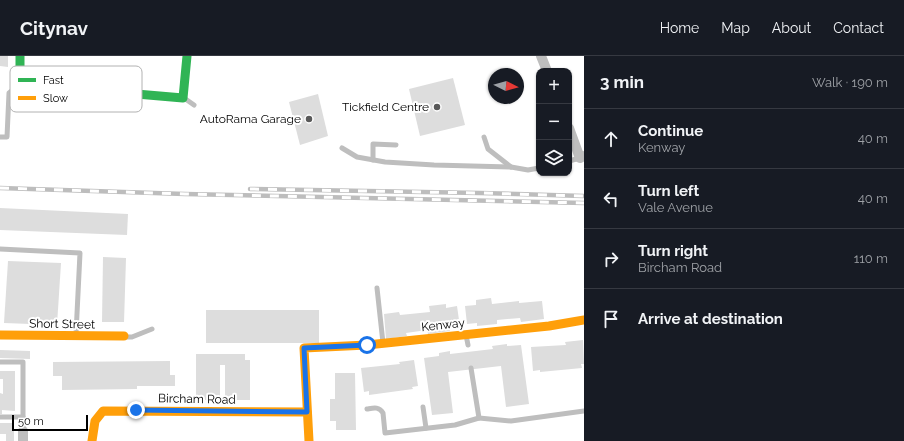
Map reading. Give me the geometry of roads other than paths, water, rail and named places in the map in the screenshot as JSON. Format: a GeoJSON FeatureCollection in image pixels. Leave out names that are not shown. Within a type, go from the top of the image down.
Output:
{"type":"FeatureCollection","features":[{"type":"Feature","properties":{"kind":"street"},"geometry":{"type":"LineString","coordinates":[[142,94],[183,98],[187,56]]}},
{"type":"Feature","properties":{"kind":"street"},"geometry":{"type":"LineString","coordinates":[[541,56],[546,68]]}},
{"type":"Feature","properties":{"kind":"street"},"geometry":{"type":"LineString","coordinates":[[572,135],[582,157]]}},
{"type":"Feature","properties":{"kind":"street","name":"Kenway"},"geometry":{"type":"LineString","coordinates":[[307,412],[304,348],[367,345],[549,326],[584,320]]}},
{"type":"Feature","properties":{"kind":"street","name":"Short Street"},"geometry":{"type":"LineString","coordinates":[[0,335],[124,336]]}},
{"type":"Feature","properties":{"kind":"street","name":"Bircham Road"},"geometry":{"type":"LineString","coordinates":[[92,441],[93,424],[97,416],[103,411],[307,412]]}},
{"type":"Feature","properties":{"kind":"street"},"geometry":{"type":"LineString","coordinates":[[307,412],[308,441]]}},
{"type":"Feature","properties":{"kind":"lane"},"geometry":{"type":"LineString","coordinates":[[0,137],[7,137],[10,92]]}},
{"type":"Feature","properties":{"kind":"lane"},"geometry":{"type":"LineString","coordinates":[[183,98],[194,105]]}},
{"type":"Feature","properties":{"kind":"lane"},"geometry":{"type":"LineString","coordinates":[[484,137],[488,149],[511,167]]}},
{"type":"Feature","properties":{"kind":"lane"},"geometry":{"type":"LineString","coordinates":[[372,160],[373,144],[396,144]]}},
{"type":"Feature","properties":{"kind":"lane"},"geometry":{"type":"LineString","coordinates":[[342,148],[357,157],[385,162],[511,167],[528,170],[536,169]]}},
{"type":"Feature","properties":{"kind":"lane"},"geometry":{"type":"LineString","coordinates":[[572,159],[582,157]]}},
{"type":"Feature","properties":{"kind":"lane"},"geometry":{"type":"LineString","coordinates":[[0,249],[80,253],[76,336]]}},
{"type":"Feature","properties":{"kind":"lane"},"geometry":{"type":"LineString","coordinates":[[377,288],[383,343]]}},
{"type":"Feature","properties":{"kind":"lane"},"geometry":{"type":"LineString","coordinates":[[124,336],[132,337],[152,328]]}},
{"type":"Feature","properties":{"kind":"lane"},"geometry":{"type":"LineString","coordinates":[[466,334],[468,345]]}},
{"type":"Feature","properties":{"kind":"lane"},"geometry":{"type":"LineString","coordinates":[[0,362],[23,362],[23,436]]}},
{"type":"Feature","properties":{"kind":"lane"},"geometry":{"type":"LineString","coordinates":[[471,368],[479,418]]}},
{"type":"Feature","properties":{"kind":"lane"},"geometry":{"type":"LineString","coordinates":[[423,407],[426,428]]}},
{"type":"Feature","properties":{"kind":"lane"},"geometry":{"type":"LineString","coordinates":[[367,409],[375,408],[381,410],[383,413],[385,433],[455,425],[479,418],[510,421],[584,411]]}},
{"type":"Feature","properties":{"kind":"lane"},"geometry":{"type":"LineString","coordinates":[[0,417],[23,417]]}},
{"type":"Feature","properties":{"kind":"railway"},"geometry":{"type":"LineString","coordinates":[[0,188],[185,194],[584,203]]}},
{"type":"Feature","properties":{"kind":"railway"},"geometry":{"type":"LineString","coordinates":[[250,189],[584,196]]}},
{"type":"Feature","properties":{"kind":"place","name":"Tickfield Centre"},"geometry":{"type":"Point","coordinates":[437,107]}},
{"type":"Feature","properties":{"kind":"place","name":"AutoRama Garage"},"geometry":{"type":"Point","coordinates":[309,119]}}]}
